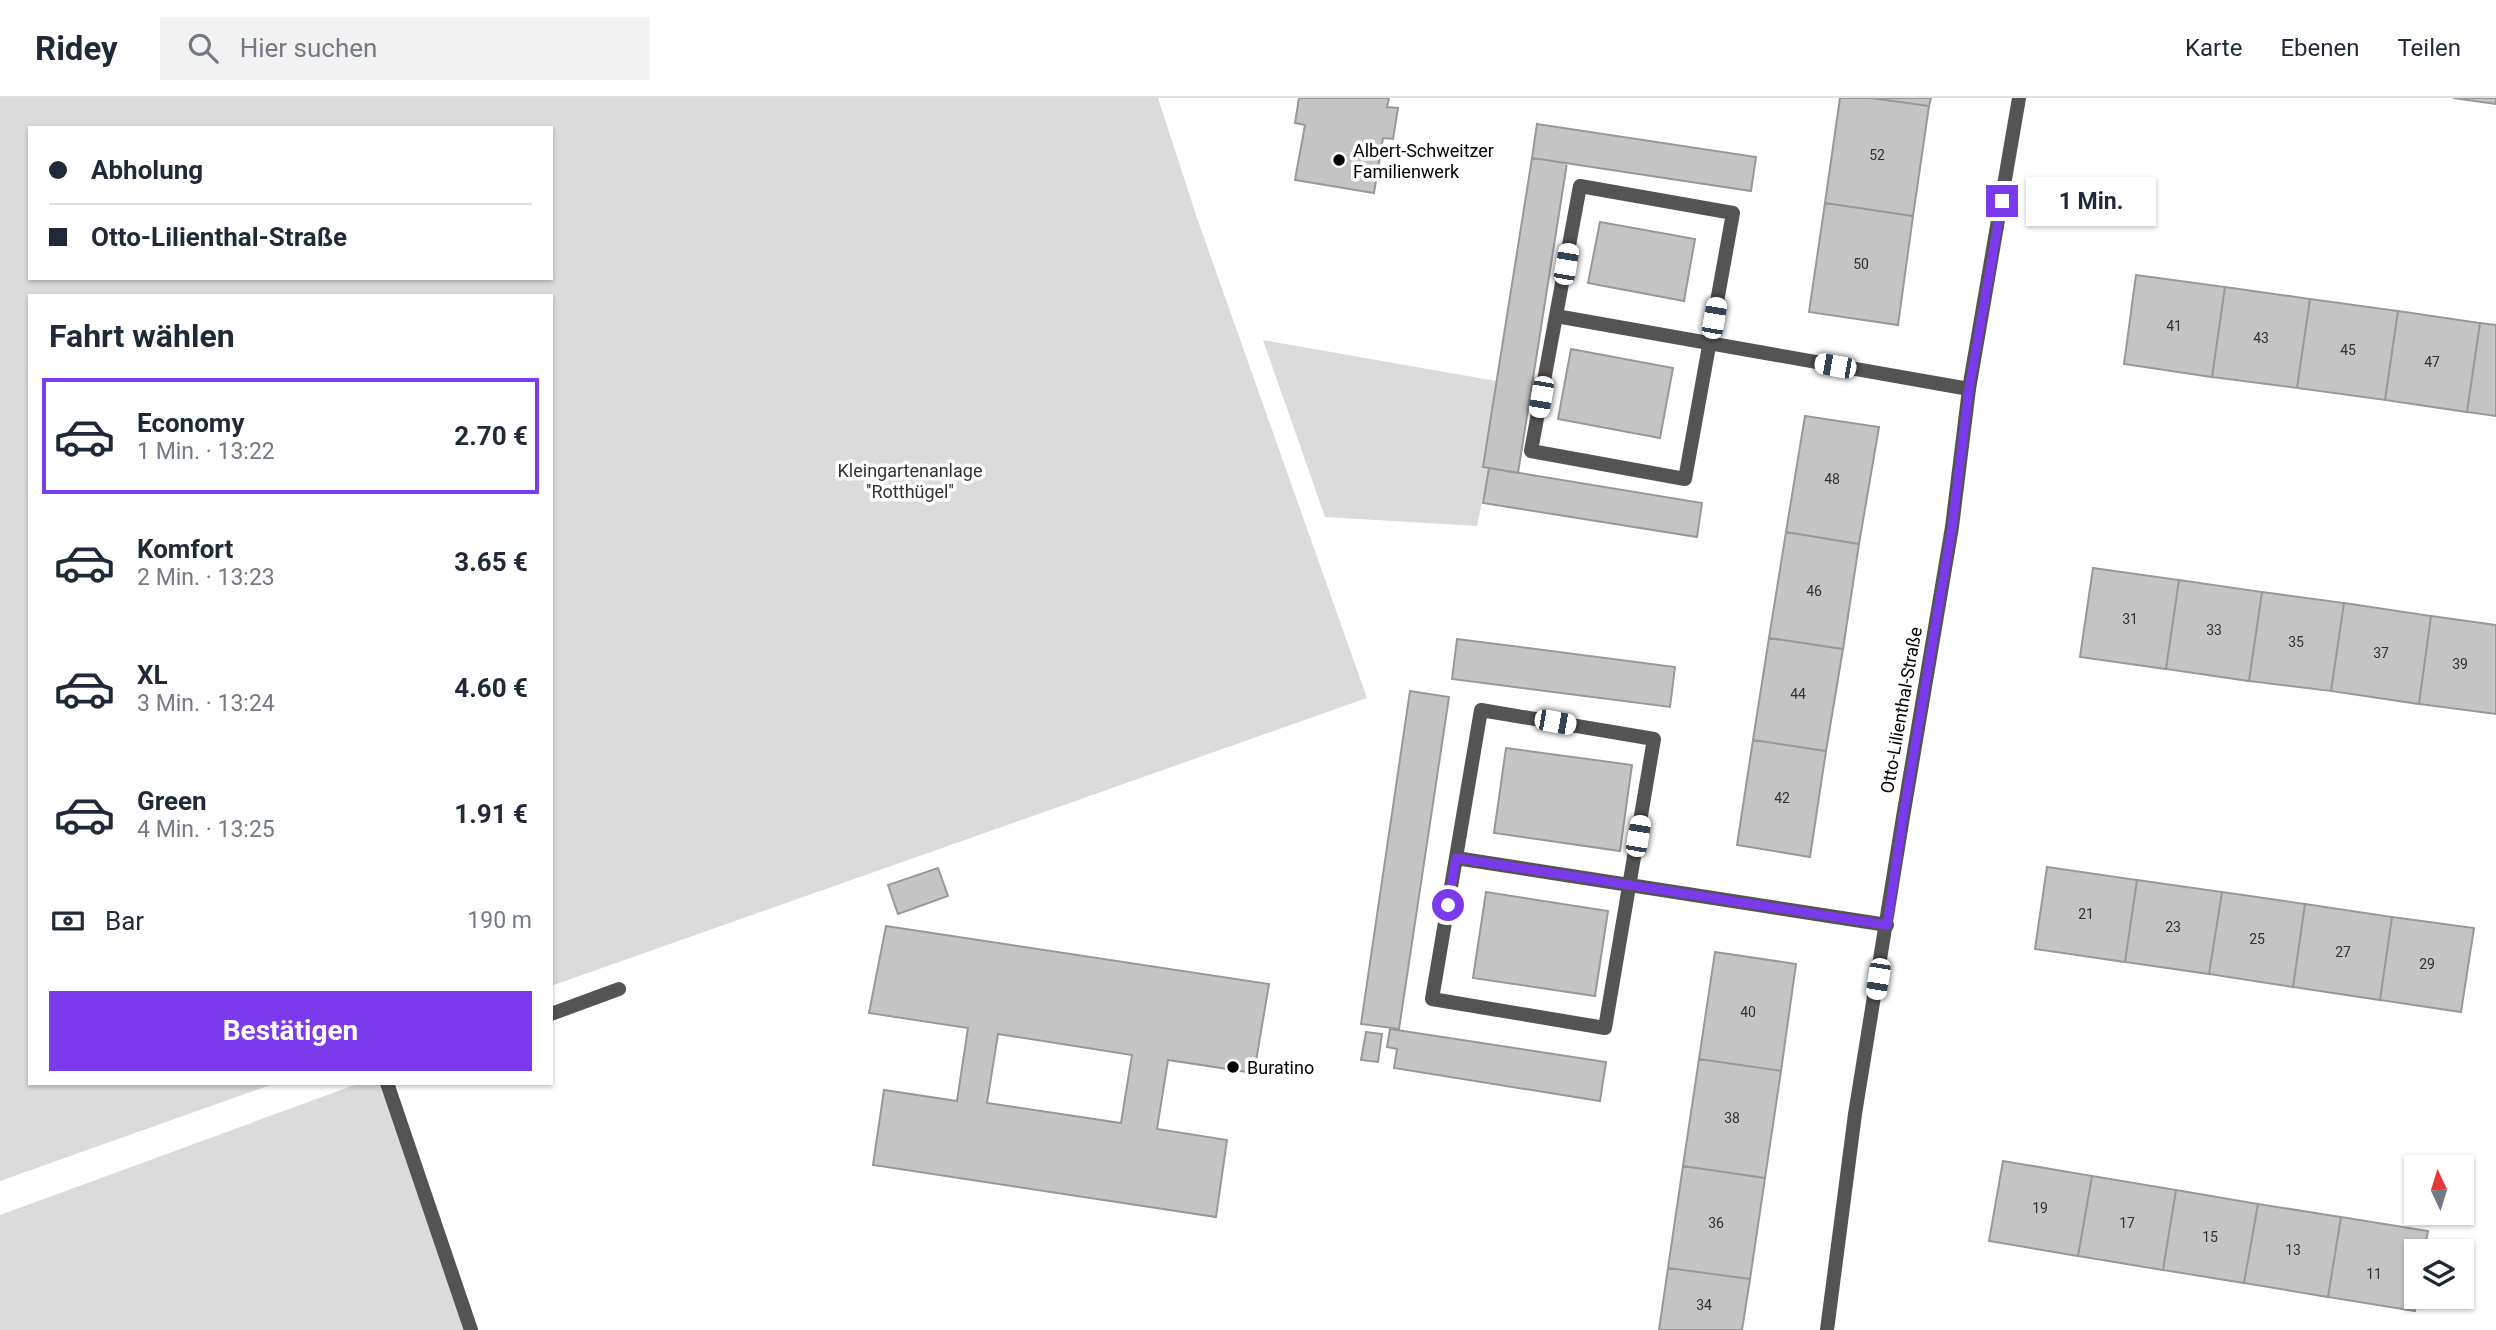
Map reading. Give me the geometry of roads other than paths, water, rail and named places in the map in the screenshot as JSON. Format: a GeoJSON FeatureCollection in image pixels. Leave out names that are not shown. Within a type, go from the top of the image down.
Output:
{"type":"FeatureCollection","features":[{"type":"Feature","properties":{"kind":"street","name":"Otto-Lilienthal-Straße"},"geometry":{"type":"LineString","coordinates":[[1828,1330],[1855,1114],[1952,527],[1969,389],[2019,98]]}},
{"type":"Feature","properties":{"kind":"street"},"geometry":{"type":"LineString","coordinates":[[1580,186],[1733,213],[1685,479],[1531,452],[1556,316],[1580,186]]}},
{"type":"Feature","properties":{"kind":"street"},"geometry":{"type":"LineString","coordinates":[[1556,316],[1969,389]]}},
{"type":"Feature","properties":{"kind":"street"},"geometry":{"type":"LineString","coordinates":[[1481,710],[1654,739],[1605,1028],[1433,999],[1456,858],[1481,710]]}},
{"type":"Feature","properties":{"kind":"street"},"geometry":{"type":"LineString","coordinates":[[1456,858],[1887,925]]}},
{"type":"Feature","properties":{"kind":"street"},"geometry":{"type":"LineString","coordinates":[[553,1013],[620,989]]}},
{"type":"Feature","properties":{"kind":"street"},"geometry":{"type":"LineString","coordinates":[[388,1085],[471,1330]]}},
{"type":"Feature","properties":{"kind":"place","name":"Albert-Schweitzer Familienwerk"},"geometry":{"type":"Point","coordinates":[1339,160]}},
{"type":"Feature","properties":{"kind":"place","name":"Buratino"},"geometry":{"type":"Point","coordinates":[1233,1067]}},
{"type":"Feature","properties":{"kind":"park label","name":"Kleingartenanlage ''Rotthügel''"},"geometry":{"type":"Point","coordinates":[910,480]}}]}
